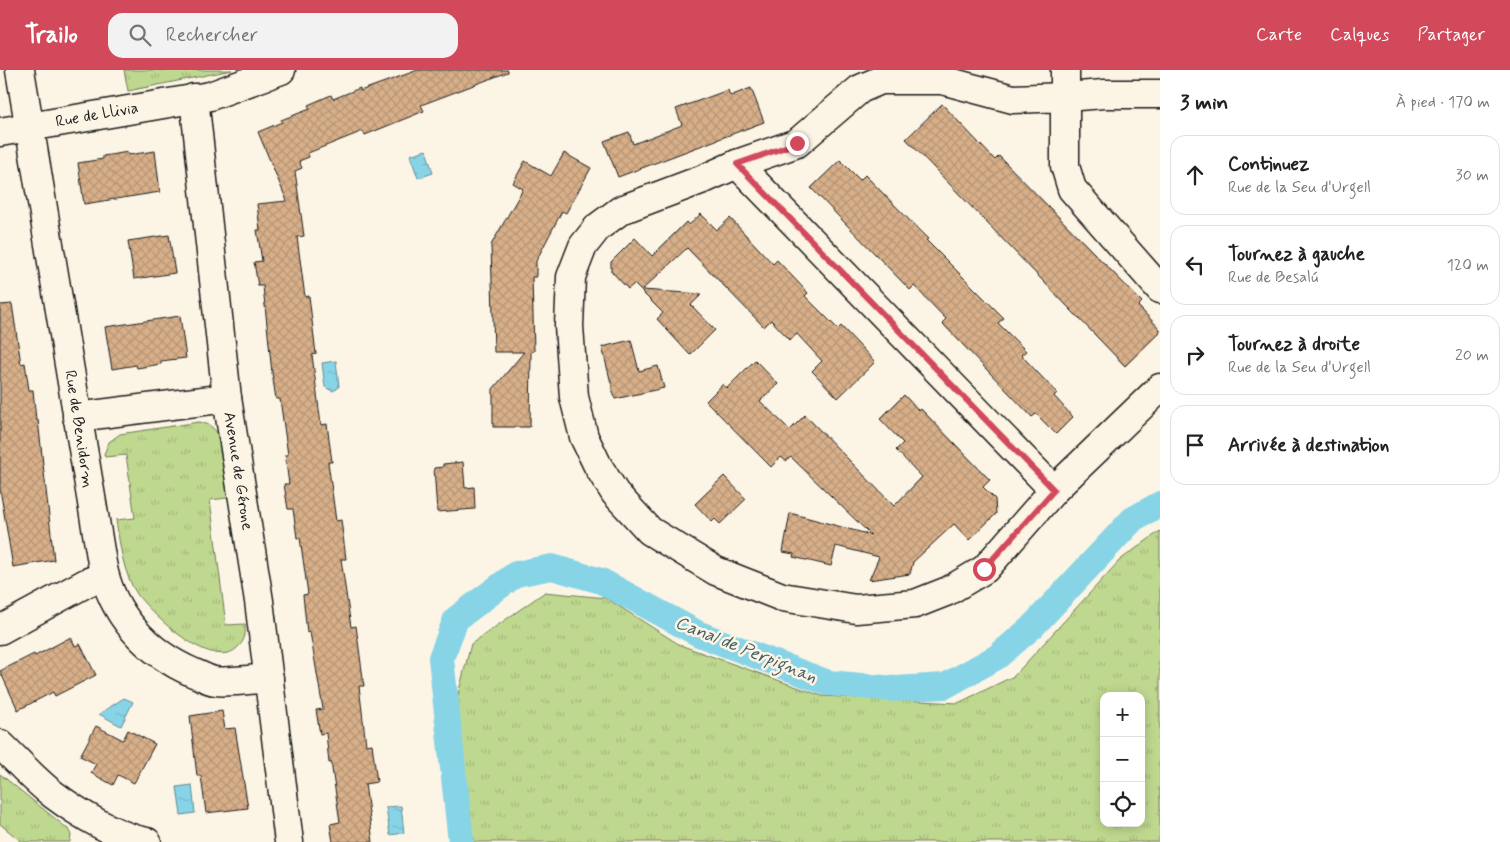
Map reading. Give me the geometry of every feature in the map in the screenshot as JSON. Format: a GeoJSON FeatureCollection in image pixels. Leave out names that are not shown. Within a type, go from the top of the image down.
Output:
{"type":"FeatureCollection","features":[{"type":"Feature","properties":{"kind":"street","name":"Rue de Benidorm"},"geometry":{"type":"LineString","coordinates":[[20,70],[104,576],[114,603],[138,637],[174,665],[215,681],[269,678]]}},
{"type":"Feature","properties":{"kind":"street","name":"Rue de Llivia"},"geometry":{"type":"LineString","coordinates":[[0,132],[210,96],[281,70]]}},
{"type":"Feature","properties":{"kind":"street"},"geometry":{"type":"LineString","coordinates":[[1065,70],[1065,166],[1072,188],[1160,289]]}},
{"type":"Feature","properties":{"kind":"street"},"geometry":{"type":"LineString","coordinates":[[1160,94],[1104,94],[1065,98],[1013,99],[942,80],[882,80],[860,89],[797,143],[737,164],[706,178],[621,210],[598,227],[583,246],[571,277],[570,326],[574,397],[584,437],[598,466],[615,493],[650,531],[716,571],[782,597],[856,609],[915,604],[948,591],[984,569],[1054,490],[1160,388]]}},
{"type":"Feature","properties":{"kind":"street","name":"Avenue de Gérone"},"geometry":{"type":"LineString","coordinates":[[194,98],[227,398],[259,601],[289,842]]}},
{"type":"Feature","properties":{"kind":"street"},"geometry":{"type":"LineString","coordinates":[[737,164],[1054,490]]}},
{"type":"Feature","properties":{"kind":"street"},"geometry":{"type":"LineString","coordinates":[[77,417],[227,398]]}},
{"type":"Feature","properties":{"kind":"street"},"geometry":{"type":"LineString","coordinates":[[0,630],[86,583],[104,576]]}},
{"type":"Feature","properties":{"kind":"street"},"geometry":{"type":"LineString","coordinates":[[0,744],[53,795],[99,834],[147,842]]}},
{"type":"Feature","properties":{"kind":"green space"},"geometry":{"type":"Polygon","coordinates":[[[124,70],[232,70],[128,91],[124,70]]]}},
{"type":"Feature","properties":{"kind":"green space"},"geometry":{"type":"Polygon","coordinates":[[[199,422],[211,426],[219,436],[228,498],[210,500],[226,625],[245,624],[245,634],[242,643],[237,648],[226,653],[213,652],[198,647],[183,638],[144,603],[132,586],[125,568],[116,520],[135,518],[126,455],[105,457],[104,454],[109,442],[120,434],[199,422]]]}},
{"type":"Feature","properties":{"kind":"green space"},"geometry":{"type":"Polygon","coordinates":[[[1160,531],[1160,842],[473,842],[455,706],[471,644],[545,592],[606,598],[680,645],[822,696],[958,703],[1014,676],[1120,560],[1160,531]]]}},
{"type":"Feature","properties":{"kind":"green space"},"geometry":{"type":"Polygon","coordinates":[[[0,774],[68,829],[71,835],[70,842],[22,842],[0,824],[0,774]]]}},
{"type":"Feature","properties":{"kind":"water"},"geometry":{"type":"Polygon","coordinates":[[[426,150],[433,173],[418,178],[410,155],[426,150]]]}},
{"type":"Feature","properties":{"kind":"water"},"geometry":{"type":"Polygon","coordinates":[[[336,361],[339,386],[332,391],[325,387],[322,363],[336,361]]]}},
{"type":"Feature","properties":{"kind":"water"},"geometry":{"type":"Polygon","coordinates":[[[124,698],[133,702],[121,726],[99,714],[124,698]]]}},
{"type":"Feature","properties":{"kind":"water"},"geometry":{"type":"Polygon","coordinates":[[[192,785],[195,813],[181,815],[177,787],[192,785]]]}},
{"type":"Feature","properties":{"kind":"water"},"geometry":{"type":"Polygon","coordinates":[[[401,806],[404,833],[390,835],[386,807],[401,806]]]}},
{"type":"Feature","properties":{"kind":"building"},"geometry":{"type":"Polygon","coordinates":[[[418,70],[508,70],[508,72],[421,105],[424,111],[365,135],[363,131],[308,153],[309,157],[299,161],[302,168],[295,171],[304,236],[297,237],[305,297],[309,296],[316,354],[312,355],[321,425],[327,424],[332,462],[328,462],[336,521],[341,520],[346,559],[341,559],[351,627],[356,626],[364,686],[359,686],[366,745],[372,744],[377,782],[365,784],[373,842],[333,842],[330,824],[340,822],[331,762],[329,763],[326,733],[320,734],[316,710],[323,709],[310,632],[307,633],[303,595],[308,594],[300,538],[297,538],[293,509],[288,509],[286,497],[284,484],[289,484],[285,455],[288,455],[280,399],[276,399],[272,373],[263,286],[258,286],[254,262],[262,261],[257,230],[260,230],[257,204],[287,201],[258,132],[282,122],[281,120],[310,109],[308,105],[331,95],[333,99],[360,88],[360,91],[418,70]]]}},
{"type":"Feature","properties":{"kind":"building"},"geometry":{"type":"Polygon","coordinates":[[[751,88],[764,122],[618,177],[604,141],[629,132],[633,144],[682,125],[676,109],[728,90],[730,96],[751,88]]]}},
{"type":"Feature","properties":{"kind":"building"},"geometry":{"type":"Polygon","coordinates":[[[942,104],[995,160],[999,156],[1142,302],[1138,306],[1160,329],[1160,332],[1125,366],[906,139],[942,104]]]}},
{"type":"Feature","properties":{"kind":"building"},"geometry":{"type":"Polygon","coordinates":[[[155,151],[160,192],[84,204],[78,163],[128,152],[128,155],[155,151]]]}},
{"type":"Feature","properties":{"kind":"building"},"geometry":{"type":"Polygon","coordinates":[[[564,153],[591,168],[566,213],[562,211],[536,261],[536,277],[532,277],[534,351],[531,352],[530,427],[493,427],[493,389],[524,352],[494,352],[491,245],[523,189],[513,183],[525,161],[551,176],[564,153]]]}},
{"type":"Feature","properties":{"kind":"building"},"geometry":{"type":"Polygon","coordinates":[[[840,160],[860,180],[865,175],[928,239],[926,240],[1004,318],[998,323],[1026,351],[1021,355],[1057,393],[1054,396],[1073,417],[1056,434],[1036,414],[1032,417],[942,323],[946,319],[914,286],[910,290],[811,188],[840,160]]]}},
{"type":"Feature","properties":{"kind":"building"},"geometry":{"type":"Polygon","coordinates":[[[701,214],[717,230],[730,218],[773,264],[777,260],[808,293],[805,296],[838,329],[841,326],[875,362],[838,398],[812,371],[822,361],[797,334],[790,340],[771,320],[764,327],[687,248],[642,290],[702,294],[691,305],[715,330],[690,355],[657,319],[663,313],[634,284],[628,289],[611,271],[611,262],[635,238],[652,256],[686,222],[689,225],[701,214]]]}},
{"type":"Feature","properties":{"kind":"building"},"geometry":{"type":"Polygon","coordinates":[[[169,235],[175,273],[134,279],[128,241],[169,235]]]}},
{"type":"Feature","properties":{"kind":"building"},"geometry":{"type":"Polygon","coordinates":[[[12,304],[21,364],[25,363],[29,390],[33,390],[36,420],[38,420],[54,560],[13,567],[0,489],[0,305],[12,304]]]}},
{"type":"Feature","properties":{"kind":"building"},"geometry":{"type":"Polygon","coordinates":[[[180,316],[186,358],[161,361],[161,364],[137,368],[136,365],[112,369],[105,327],[180,316]]]}},
{"type":"Feature","properties":{"kind":"building"},"geometry":{"type":"Polygon","coordinates":[[[631,340],[639,371],[658,366],[664,388],[615,399],[602,347],[631,340]]]}},
{"type":"Feature","properties":{"kind":"building"},"geometry":{"type":"Polygon","coordinates":[[[755,360],[778,384],[760,401],[790,430],[805,415],[894,506],[922,477],[896,450],[903,443],[880,419],[904,395],[919,411],[921,409],[990,480],[983,487],[995,499],[996,514],[969,540],[954,524],[913,562],[910,574],[869,580],[879,557],[836,546],[831,566],[793,557],[794,554],[783,552],[790,513],[871,535],[791,457],[786,461],[781,457],[771,467],[706,401],[723,384],[727,388],[755,360]]]}},
{"type":"Feature","properties":{"kind":"building"},"geometry":{"type":"Polygon","coordinates":[[[463,462],[465,488],[474,487],[475,509],[437,512],[434,468],[443,467],[443,464],[463,462]]]}},
{"type":"Feature","properties":{"kind":"building"},"geometry":{"type":"Polygon","coordinates":[[[724,476],[746,499],[720,524],[715,519],[712,522],[695,504],[724,476]]]}},
{"type":"Feature","properties":{"kind":"building"},"geometry":{"type":"Polygon","coordinates":[[[71,637],[75,646],[80,644],[96,675],[55,696],[53,692],[18,710],[0,671],[34,654],[35,656],[71,637]]]}},
{"type":"Feature","properties":{"kind":"building"},"geometry":{"type":"Polygon","coordinates":[[[222,711],[225,729],[235,728],[248,808],[206,813],[201,776],[197,776],[190,716],[222,711]]]}},
{"type":"Feature","properties":{"kind":"building"},"geometry":{"type":"Polygon","coordinates":[[[96,726],[123,740],[128,730],[155,744],[134,783],[118,775],[113,785],[91,773],[96,764],[80,756],[96,726]]]}},
{"type":"Feature","properties":{"kind":"waterway","name":"Canal de Perpignan"},"geometry":{"type":"LineString","coordinates":[[461,842],[441,658],[456,619],[516,574],[552,567],[601,581],[699,634],[828,683],[895,689],[945,686],[997,657],[1032,627],[1133,519],[1160,504]]}},
{"type":"Feature","properties":{"kind":"route"},"geometry":{"type":"LineString","coordinates":[[797,143],[737,164],[1054,490],[984,569]]}}]}
